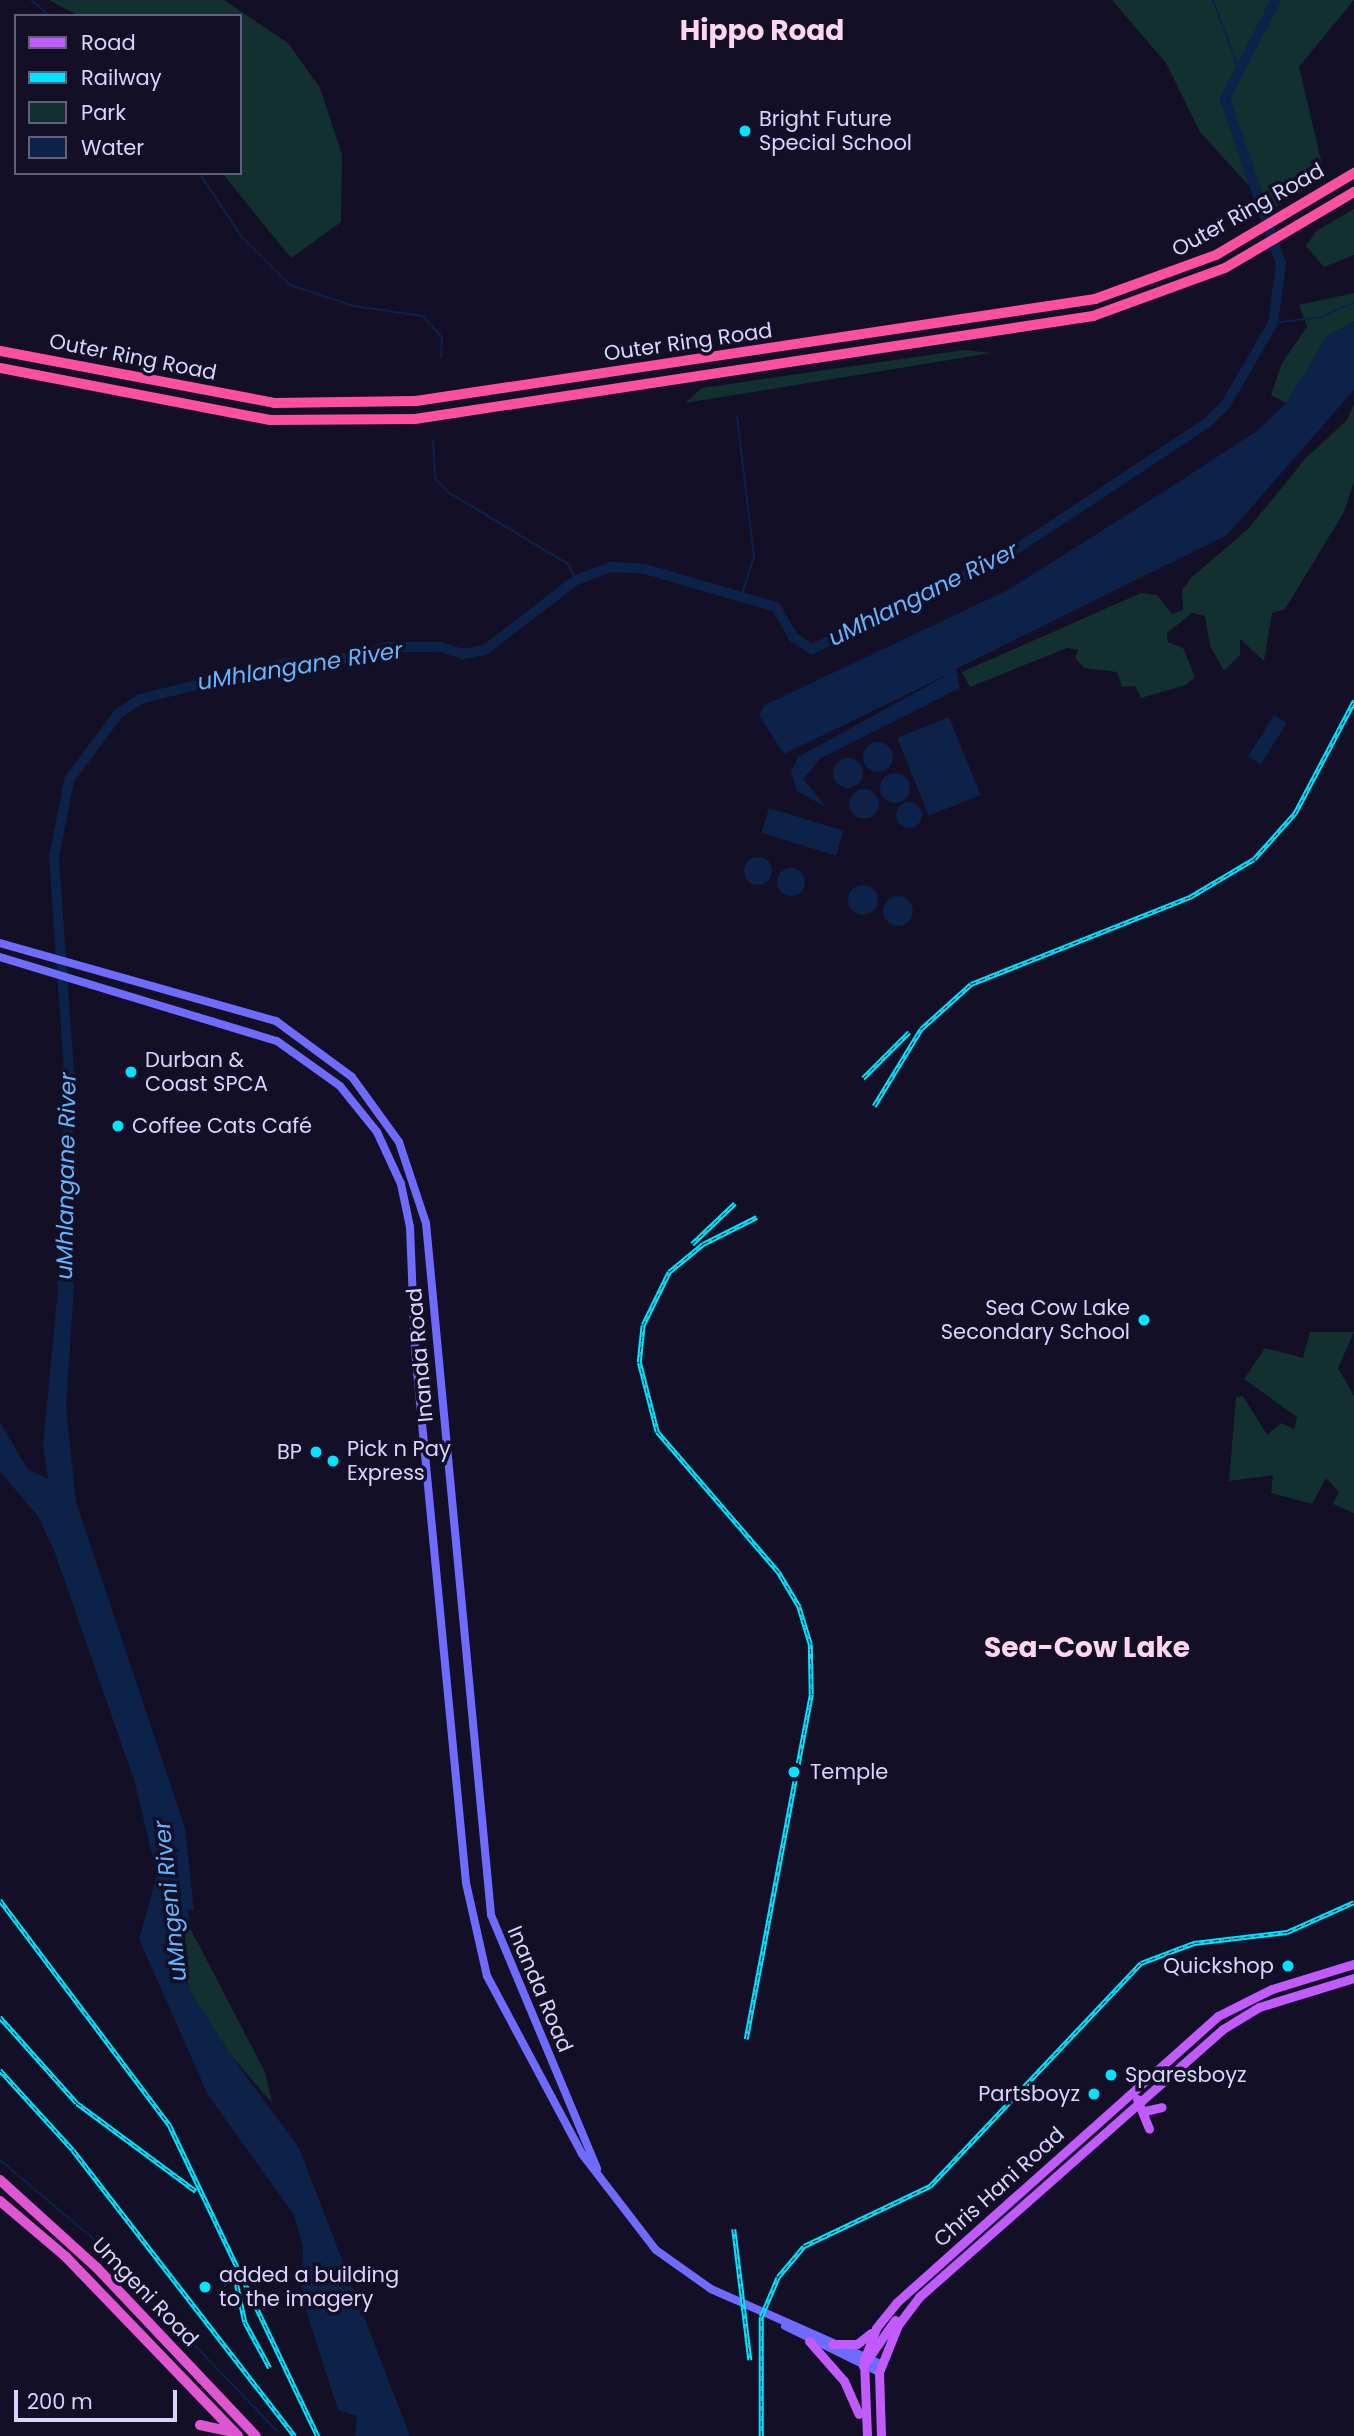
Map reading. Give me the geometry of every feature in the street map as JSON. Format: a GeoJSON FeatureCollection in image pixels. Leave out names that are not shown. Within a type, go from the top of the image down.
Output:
{"type":"FeatureCollection","features":[{"type":"Feature","properties":{"kind":"highway","name":"Outer Ring Road"},"geometry":{"type":"LineString","coordinates":[[0,351],[274,403],[388,404],[1057,307],[1167,276],[1250,236],[1354,173]]}},
{"type":"Feature","properties":{"kind":"highway","name":"Outer Ring Road"},"geometry":{"type":"LineString","coordinates":[[1,368],[270,420],[386,422],[1065,322],[1152,298],[1258,251],[1354,192]]}},
{"type":"Feature","properties":{"kind":"highway"},"geometry":{"type":"LineString","coordinates":[[0,344],[67,362]]}},
{"type":"Feature","properties":{"kind":"highway","name":"Umgeni Road"},"geometry":{"type":"LineString","coordinates":[[0,2180],[97,2268],[256,2436]]}},
{"type":"Feature","properties":{"kind":"highway","name":"Umgeni Road"},"geometry":{"type":"LineString","coordinates":[[0,2201],[66,2257],[237,2435]]}},
{"type":"Feature","properties":{"kind":"highway"},"geometry":{"type":"LineString","coordinates":[[200,2425],[237,2435]]}},
{"type":"Feature","properties":{"kind":"main road","name":"Inanda Road"},"geometry":{"type":"LineString","coordinates":[[0,943],[38,957],[242,1007],[306,1039],[363,1088],[408,1163],[426,1223],[491,1915],[600,2177]]}},
{"type":"Feature","properties":{"kind":"main road","name":"Inanda Road"},"geometry":{"type":"LineString","coordinates":[[0,957],[37,970],[245,1027],[294,1049],[353,1099],[394,1167],[410,1227],[415,1350],[468,1899],[496,1998],[615,2202],[672,2264],[768,2315]]}},
{"type":"Feature","properties":{"kind":"main road","name":"Chris Hani Road"},"geometry":{"type":"LineString","coordinates":[[866,2436],[866,2361],[876,2328],[897,2302],[1132,2092],[1233,2006],[1354,1964]]}},
{"type":"Feature","properties":{"kind":"main road","name":"Chris Hani Road"},"geometry":{"type":"LineString","coordinates":[[880,2368],[919,2297],[1142,2106],[1168,2078],[1248,2013],[1354,1978]]}},
{"type":"Feature","properties":{"kind":"main road"},"geometry":{"type":"LineString","coordinates":[[1155,2072],[1168,2078]]}},
{"type":"Feature","properties":{"kind":"main road"},"geometry":{"type":"LineString","coordinates":[[1132,2092],[1142,2106],[1149,2129]]}},
{"type":"Feature","properties":{"kind":"main road"},"geometry":{"type":"LineString","coordinates":[[1142,2106],[1162,2107]]}},
{"type":"Feature","properties":{"kind":"main road"},"geometry":{"type":"LineString","coordinates":[[866,2361],[919,2297]]}},
{"type":"Feature","properties":{"kind":"main road"},"geometry":{"type":"LineString","coordinates":[[768,2315],[809,2341],[866,2361]]}},
{"type":"Feature","properties":{"kind":"main road"},"geometry":{"type":"LineString","coordinates":[[768,2315],[880,2368],[881,2436]]}},
{"type":"Feature","properties":{"kind":"main road"},"geometry":{"type":"LineString","coordinates":[[832,2344],[857,2344],[876,2328]]}},
{"type":"Feature","properties":{"kind":"main road"},"geometry":{"type":"LineString","coordinates":[[809,2341],[844,2381],[866,2436]]}},
{"type":"Feature","properties":{"kind":"green space"},"geometry":{"type":"Polygon","coordinates":[[[49,0],[224,0],[288,43],[320,88],[342,155],[341,222],[291,258],[224,175],[242,175],[242,14],[75,14],[49,0]]]}},
{"type":"Feature","properties":{"kind":"green space"},"geometry":{"type":"Polygon","coordinates":[[[1112,0],[1354,0],[1299,67],[1325,177],[1271,210],[1200,132],[1166,63],[1112,0]]]}},
{"type":"Feature","properties":{"kind":"green space"},"geometry":{"type":"Polygon","coordinates":[[[1354,209],[1354,255],[1324,267],[1306,246],[1316,231],[1354,209]]]}},
{"type":"Feature","properties":{"kind":"green space"},"geometry":{"type":"Polygon","coordinates":[[[1354,293],[1354,321],[1328,336],[1286,403],[1271,395],[1282,363],[1307,327],[1299,305],[1354,293]]]}},
{"type":"Feature","properties":{"kind":"green space"},"geometry":{"type":"Polygon","coordinates":[[[964,350],[992,353],[685,403],[702,388],[964,350]]]}},
{"type":"Feature","properties":{"kind":"green space"},"geometry":{"type":"Polygon","coordinates":[[[1354,404],[1354,482],[1344,512],[1285,609],[1272,613],[1264,661],[1240,639],[1240,655],[1224,671],[1210,646],[1205,616],[1192,613],[1167,633],[1168,642],[1183,648],[1195,677],[1186,685],[1141,698],[1135,686],[1122,687],[1117,672],[1084,668],[1075,658],[1078,650],[1067,648],[970,687],[962,672],[1141,593],[1157,595],[1172,614],[1183,610],[1182,590],[1191,578],[1249,528],[1305,459],[1347,420],[1354,404]]]}},
{"type":"Feature","properties":{"kind":"green space"},"geometry":{"type":"Polygon","coordinates":[[[1310,1332],[1354,1332],[1338,1368],[1354,1396],[1354,1513],[1333,1504],[1339,1492],[1326,1478],[1312,1504],[1271,1493],[1273,1475],[1229,1481],[1236,1397],[1243,1396],[1267,1435],[1281,1423],[1294,1429],[1297,1417],[1244,1379],[1265,1348],[1303,1358],[1310,1332]]]}},
{"type":"Feature","properties":{"kind":"green space"},"geometry":{"type":"Polygon","coordinates":[[[190,1928],[265,2072],[272,2103],[229,2053],[190,1991],[181,1961],[182,1934],[190,1928]]]}},
{"type":"Feature","properties":{"kind":"water"},"geometry":{"type":"Polygon","coordinates":[[[1354,321],[1354,390],[1227,535],[956,669],[960,688],[821,758],[803,779],[827,808],[797,791],[791,772],[798,757],[953,672],[784,754],[759,715],[765,705],[1008,590],[1182,480],[1258,430],[1286,403],[1328,336],[1354,321]]]}},
{"type":"Feature","properties":{"kind":"water"},"geometry":{"type":"Polygon","coordinates":[[[1274,715],[1287,723],[1261,765],[1248,757],[1274,715]]]}},
{"type":"Feature","properties":{"kind":"water"},"geometry":{"type":"Polygon","coordinates":[[[949,717],[980,795],[929,816],[897,738],[949,717]]]}},
{"type":"Feature","properties":{"kind":"water"},"geometry":{"type":"Polygon","coordinates":[[[878,742],[889,746],[893,757],[889,768],[878,772],[867,768],[863,757],[867,746],[878,742]]]}},
{"type":"Feature","properties":{"kind":"water"},"geometry":{"type":"Polygon","coordinates":[[[848,758],[859,762],[863,773],[859,784],[848,788],[837,784],[833,773],[837,762],[848,758]]]}},
{"type":"Feature","properties":{"kind":"water"},"geometry":{"type":"Polygon","coordinates":[[[895,773],[906,777],[910,788],[906,799],[895,803],[884,799],[880,788],[884,777],[895,773]]]}},
{"type":"Feature","properties":{"kind":"water"},"geometry":{"type":"Polygon","coordinates":[[[864,789],[875,793],[879,804],[875,815],[864,819],[853,815],[849,804],[853,793],[864,789]]]}},
{"type":"Feature","properties":{"kind":"water"},"geometry":{"type":"Polygon","coordinates":[[[909,802],[918,806],[922,815],[918,824],[909,828],[900,824],[896,815],[900,806],[909,802]]]}},
{"type":"Feature","properties":{"kind":"water"},"geometry":{"type":"Polygon","coordinates":[[[769,808],[844,831],[836,856],[761,833],[769,808]]]}},
{"type":"Feature","properties":{"kind":"water"},"geometry":{"type":"Polygon","coordinates":[[[758,857],[768,861],[772,871],[768,881],[758,885],[748,881],[744,871],[748,861],[758,857]]]}},
{"type":"Feature","properties":{"kind":"water"},"geometry":{"type":"Polygon","coordinates":[[[791,868],[801,872],[805,882],[801,892],[791,896],[781,892],[777,882],[781,872],[791,868]]]}},
{"type":"Feature","properties":{"kind":"water"},"geometry":{"type":"Polygon","coordinates":[[[863,885],[874,889],[878,900],[874,911],[863,915],[852,911],[848,900],[852,889],[863,885]]]}},
{"type":"Feature","properties":{"kind":"water"},"geometry":{"type":"Polygon","coordinates":[[[898,896],[909,900],[913,911],[909,922],[898,926],[887,922],[883,911],[887,900],[898,896]]]}},
{"type":"Feature","properties":{"kind":"water","name":"uMngeni River"},"geometry":{"type":"Polygon","coordinates":[[[60,1268],[74,1284],[66,1408],[76,1502],[185,1828],[194,1910],[188,1910],[190,1928],[182,1934],[181,1961],[190,1991],[229,2053],[299,2148],[410,2436],[355,2436],[357,2416],[338,2410],[302,2298],[303,2246],[294,2215],[208,2095],[139,1939],[157,1875],[135,1783],[55,1553],[38,1516],[0,1472],[0,1422],[27,1468],[48,1479],[43,1445],[60,1268]]]}},
{"type":"Feature","properties":{"kind":"waterway"},"geometry":{"type":"LineString","coordinates":[[31,0],[48,14]]}},
{"type":"Feature","properties":{"kind":"waterway"},"geometry":{"type":"LineString","coordinates":[[1213,0],[1239,69]]}},
{"type":"Feature","properties":{"kind":"waterway","name":"uMhlangane River"},"geometry":{"type":"LineString","coordinates":[[62,1284],[70,1086],[54,858],[69,780],[118,714],[140,699],[285,663],[336,661],[387,647],[441,647],[462,654],[485,650],[576,580],[611,567],[645,569],[776,607],[793,637],[812,649],[1009,554],[1207,423],[1226,404],[1273,323],[1281,264],[1225,99],[1276,0]]}},
{"type":"Feature","properties":{"kind":"waterway"},"geometry":{"type":"LineString","coordinates":[[200,175],[241,236],[290,285],[354,306],[423,316],[442,337],[441,357]]}},
{"type":"Feature","properties":{"kind":"waterway"},"geometry":{"type":"LineString","coordinates":[[1273,323],[1321,317],[1354,302]]}},
{"type":"Feature","properties":{"kind":"waterway"},"geometry":{"type":"LineString","coordinates":[[737,416],[754,557],[741,597]]}},
{"type":"Feature","properties":{"kind":"waterway"},"geometry":{"type":"LineString","coordinates":[[433,440],[435,478],[448,492],[568,564],[576,580]]}},
{"type":"Feature","properties":{"kind":"waterway"},"geometry":{"type":"LineString","coordinates":[[0,2160],[90,2236],[277,2431]]}},
{"type":"Feature","properties":{"kind":"railway"},"geometry":{"type":"LineString","coordinates":[[874,1106],[921,1029],[971,984],[1190,897],[1254,859],[1295,813],[1354,701]]}},
{"type":"Feature","properties":{"kind":"railway"},"geometry":{"type":"LineString","coordinates":[[863,1078],[909,1032]]}},
{"type":"Feature","properties":{"kind":"railway"},"geometry":{"type":"LineString","coordinates":[[692,1244],[735,1203]]}},
{"type":"Feature","properties":{"kind":"railway"},"geometry":{"type":"LineString","coordinates":[[746,2039],[811,1694],[810,1644],[799,1607],[778,1572],[657,1432],[639,1362],[643,1325],[669,1272],[703,1244],[757,1217]]}},
{"type":"Feature","properties":{"kind":"railway"},"geometry":{"type":"LineString","coordinates":[[0,1900],[170,2126],[318,2436]]}},
{"type":"Feature","properties":{"kind":"railway"},"geometry":{"type":"LineString","coordinates":[[761,2436],[761,2317],[778,2277],[804,2246],[930,2186],[1141,1963],[1194,1943],[1287,1932],[1354,1902]]}},
{"type":"Feature","properties":{"kind":"railway"},"geometry":{"type":"LineString","coordinates":[[0,2017],[77,2103],[196,2191]]}},
{"type":"Feature","properties":{"kind":"railway"},"geometry":{"type":"LineString","coordinates":[[0,2070],[73,2150],[295,2436]]}},
{"type":"Feature","properties":{"kind":"railway"},"geometry":{"type":"LineString","coordinates":[[734,2229],[750,2360]]}},
{"type":"Feature","properties":{"kind":"railway"},"geometry":{"type":"LineString","coordinates":[[235,2276],[245,2322],[270,2368]]}},
{"type":"Feature","properties":{"kind":"place","name":"Bright Future Special School"},"geometry":{"type":"Point","coordinates":[745,131]}},
{"type":"Feature","properties":{"kind":"place","name":"Durban & Coast SPCA"},"geometry":{"type":"Point","coordinates":[131,1072]}},
{"type":"Feature","properties":{"kind":"place","name":"Coffee Cats Café"},"geometry":{"type":"Point","coordinates":[118,1126]}},
{"type":"Feature","properties":{"kind":"place","name":"Sea Cow Lake Secondary School"},"geometry":{"type":"Point","coordinates":[1144,1320]}},
{"type":"Feature","properties":{"kind":"place","name":"BP"},"geometry":{"type":"Point","coordinates":[316,1452]}},
{"type":"Feature","properties":{"kind":"place","name":"Pick n Pay Express"},"geometry":{"type":"Point","coordinates":[333,1461]}},
{"type":"Feature","properties":{"kind":"place","name":"Temple"},"geometry":{"type":"Point","coordinates":[794,1772]}},
{"type":"Feature","properties":{"kind":"place","name":"Quickshop"},"geometry":{"type":"Point","coordinates":[1288,1966]}},
{"type":"Feature","properties":{"kind":"place","name":"Sparesboyz"},"geometry":{"type":"Point","coordinates":[1111,2075]}},
{"type":"Feature","properties":{"kind":"place","name":"Partsboyz"},"geometry":{"type":"Point","coordinates":[1094,2094]}},
{"type":"Feature","properties":{"kind":"place","name":"added a building to the imagery"},"geometry":{"type":"Point","coordinates":[205,2287]}},
{"type":"Feature","properties":{"kind":"district","name":"Hippo Road"},"geometry":{"type":"Point","coordinates":[762,31]}},
{"type":"Feature","properties":{"kind":"district","name":"Sea-Cow Lake"},"geometry":{"type":"Point","coordinates":[1087,1648]}}]}
